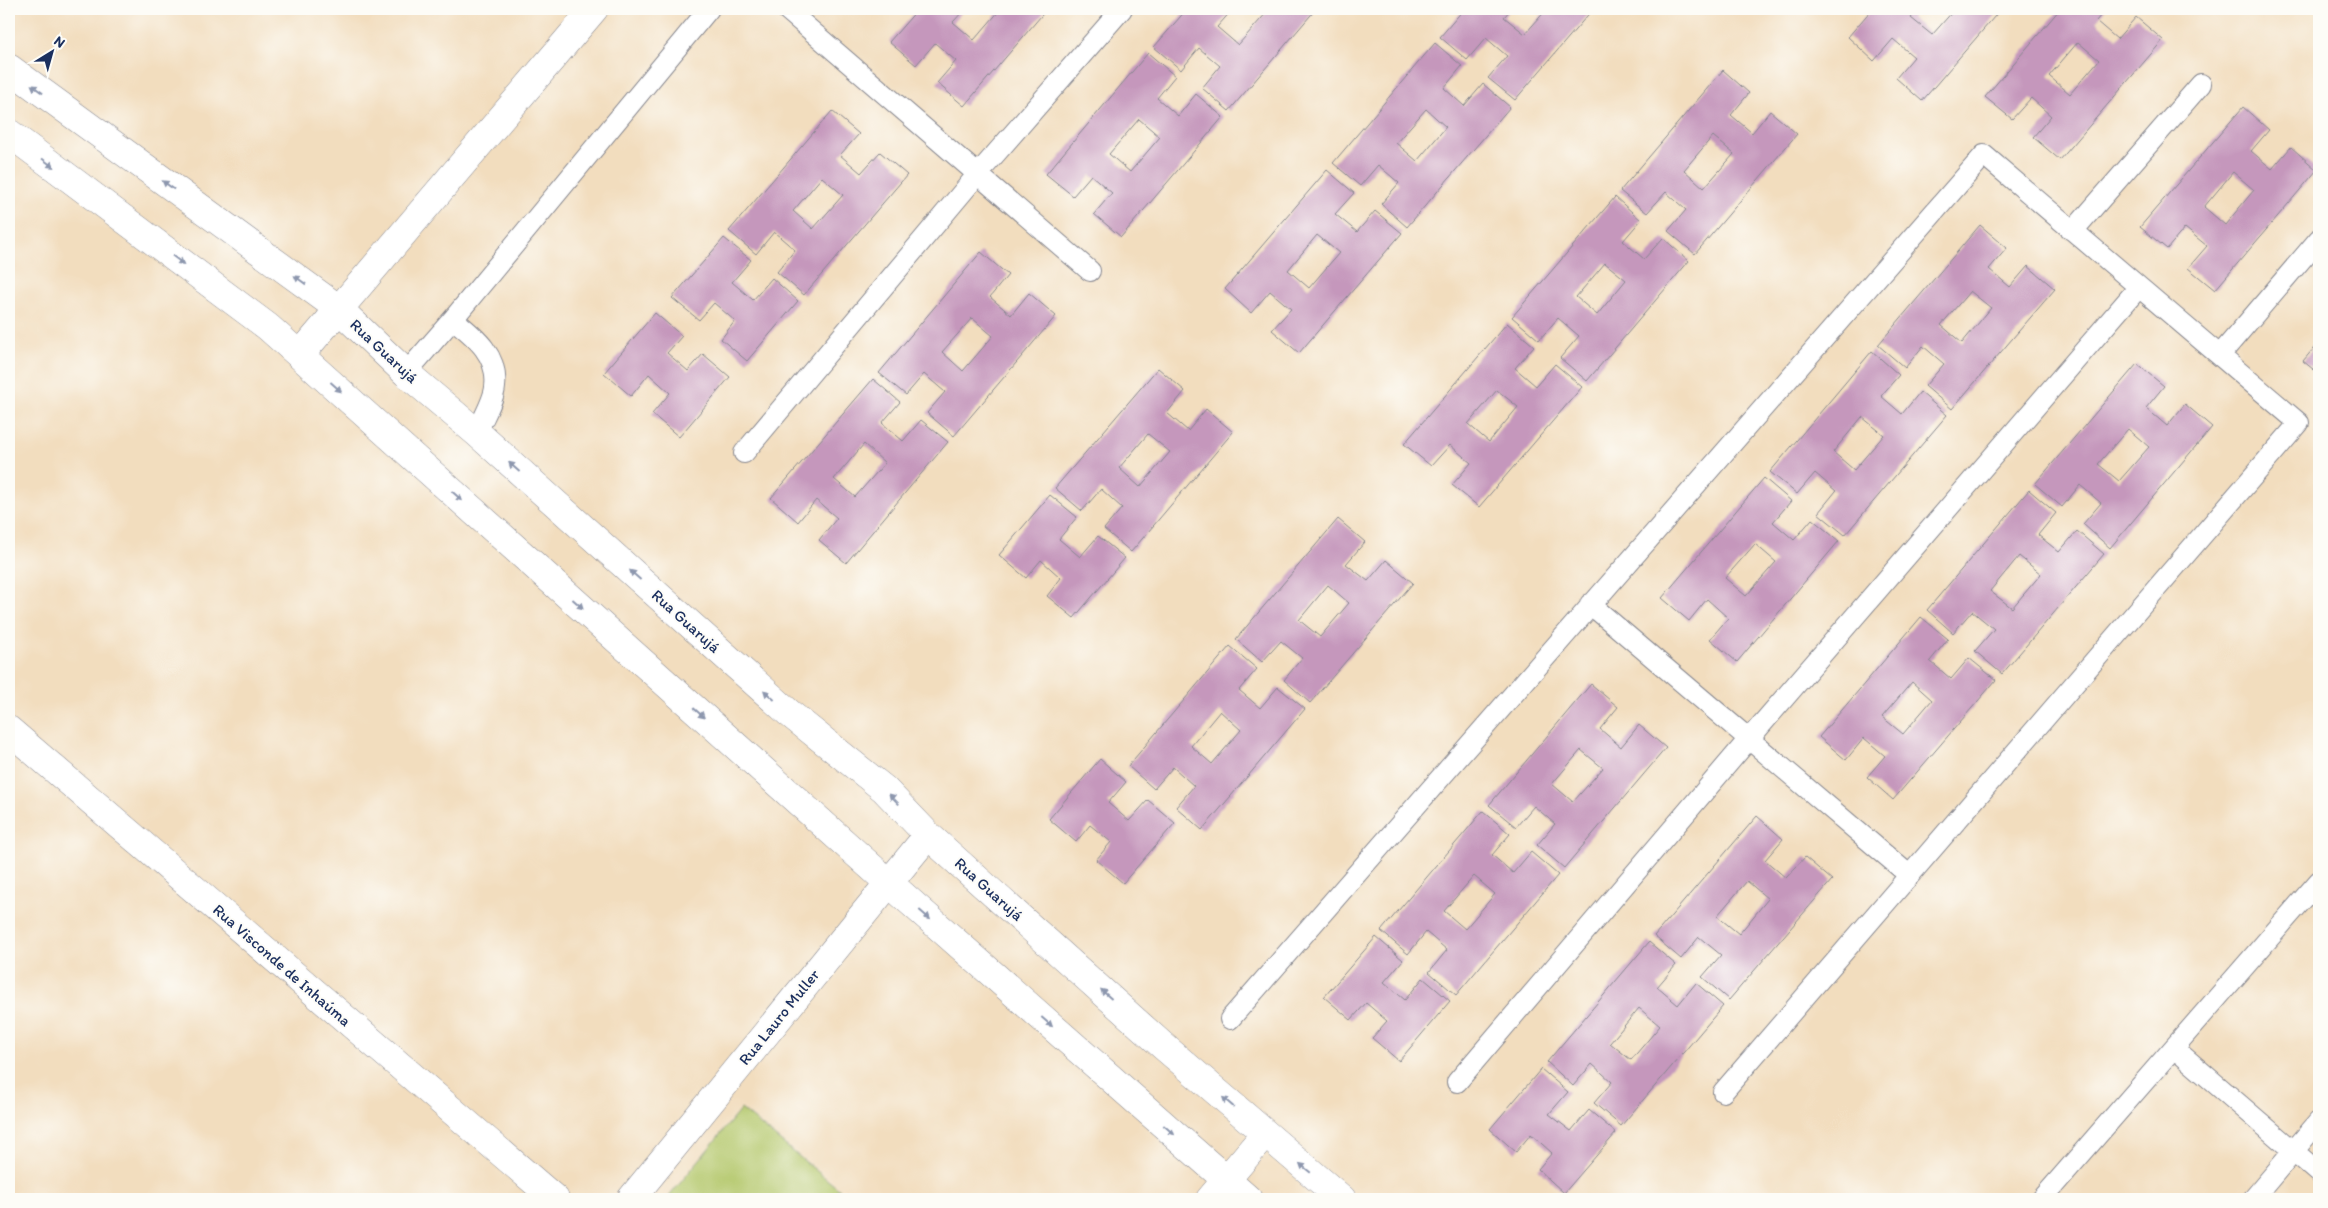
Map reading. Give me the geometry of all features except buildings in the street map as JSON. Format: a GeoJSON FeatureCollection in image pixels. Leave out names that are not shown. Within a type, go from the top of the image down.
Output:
{"type":"FeatureCollection","features":[{"type":"Feature","properties":{"kind":"street"},"geometry":{"type":"LineString","coordinates":[[300,355],[594,9]]}},
{"type":"Feature","properties":{"kind":"street","name":"Rua Guarujá"},"geometry":{"type":"LineString","coordinates":[[9,68],[339,309],[406,373],[476,433],[789,713],[884,789],[928,835],[1265,1134],[1342,1199]]}},
{"type":"Feature","properties":{"kind":"street"},"geometry":{"type":"LineString","coordinates":[[9,133],[268,327],[888,883],[1218,1190],[1248,1199]]}},
{"type":"Feature","properties":{"kind":"street","name":"Rua Visconde de Inhaúma"},"geometry":{"type":"LineString","coordinates":[[9,730],[555,1199]]}},
{"type":"Feature","properties":{"kind":"street","name":"Rua Lauro Muller"},"geometry":{"type":"LineString","coordinates":[[631,1199],[928,835]]}},
{"type":"Feature","properties":{"kind":"street"},"geometry":{"type":"LineString","coordinates":[[1218,1190],[1265,1134]]}},
{"type":"Feature","properties":{"kind":"lane"},"geometry":{"type":"LineString","coordinates":[[406,373],[709,9]]}},
{"type":"Feature","properties":{"kind":"lane"},"geometry":{"type":"LineString","coordinates":[[786,9],[1090,271]]}},
{"type":"Feature","properties":{"kind":"lane"},"geometry":{"type":"LineString","coordinates":[[744,453],[977,175],[1122,9]]}},
{"type":"Feature","properties":{"kind":"lane"},"geometry":{"type":"LineString","coordinates":[[2073,231],[2201,84]]}},
{"type":"Feature","properties":{"kind":"lane"},"geometry":{"type":"LineString","coordinates":[[1230,1018],[1984,155],[2299,423],[1723,1092]]}},
{"type":"Feature","properties":{"kind":"lane"},"geometry":{"type":"LineString","coordinates":[[2220,355],[2319,239]]}},
{"type":"Feature","properties":{"kind":"lane"},"geometry":{"type":"LineString","coordinates":[[1457,1082],[1749,739],[2139,287]]}},
{"type":"Feature","properties":{"kind":"lane"},"geometry":{"type":"LineString","coordinates":[[452,319],[479,340],[495,366],[495,388],[476,433]]}},
{"type":"Feature","properties":{"kind":"lane"},"geometry":{"type":"LineString","coordinates":[[1590,604],[1909,875]]}},
{"type":"Feature","properties":{"kind":"lane"},"geometry":{"type":"LineString","coordinates":[[2042,1199],[2175,1049],[2319,881]]}},
{"type":"Feature","properties":{"kind":"lane"},"geometry":{"type":"LineString","coordinates":[[2175,1049],[2319,1173]]}},
{"type":"Feature","properties":{"kind":"lane"},"geometry":{"type":"LineString","coordinates":[[2253,1199],[2319,1121]]}},
{"type":"Feature","properties":{"kind":"green space"},"geometry":{"type":"Polygon","coordinates":[[[741,1109],[851,1199],[667,1199],[741,1109]]]}}]}
